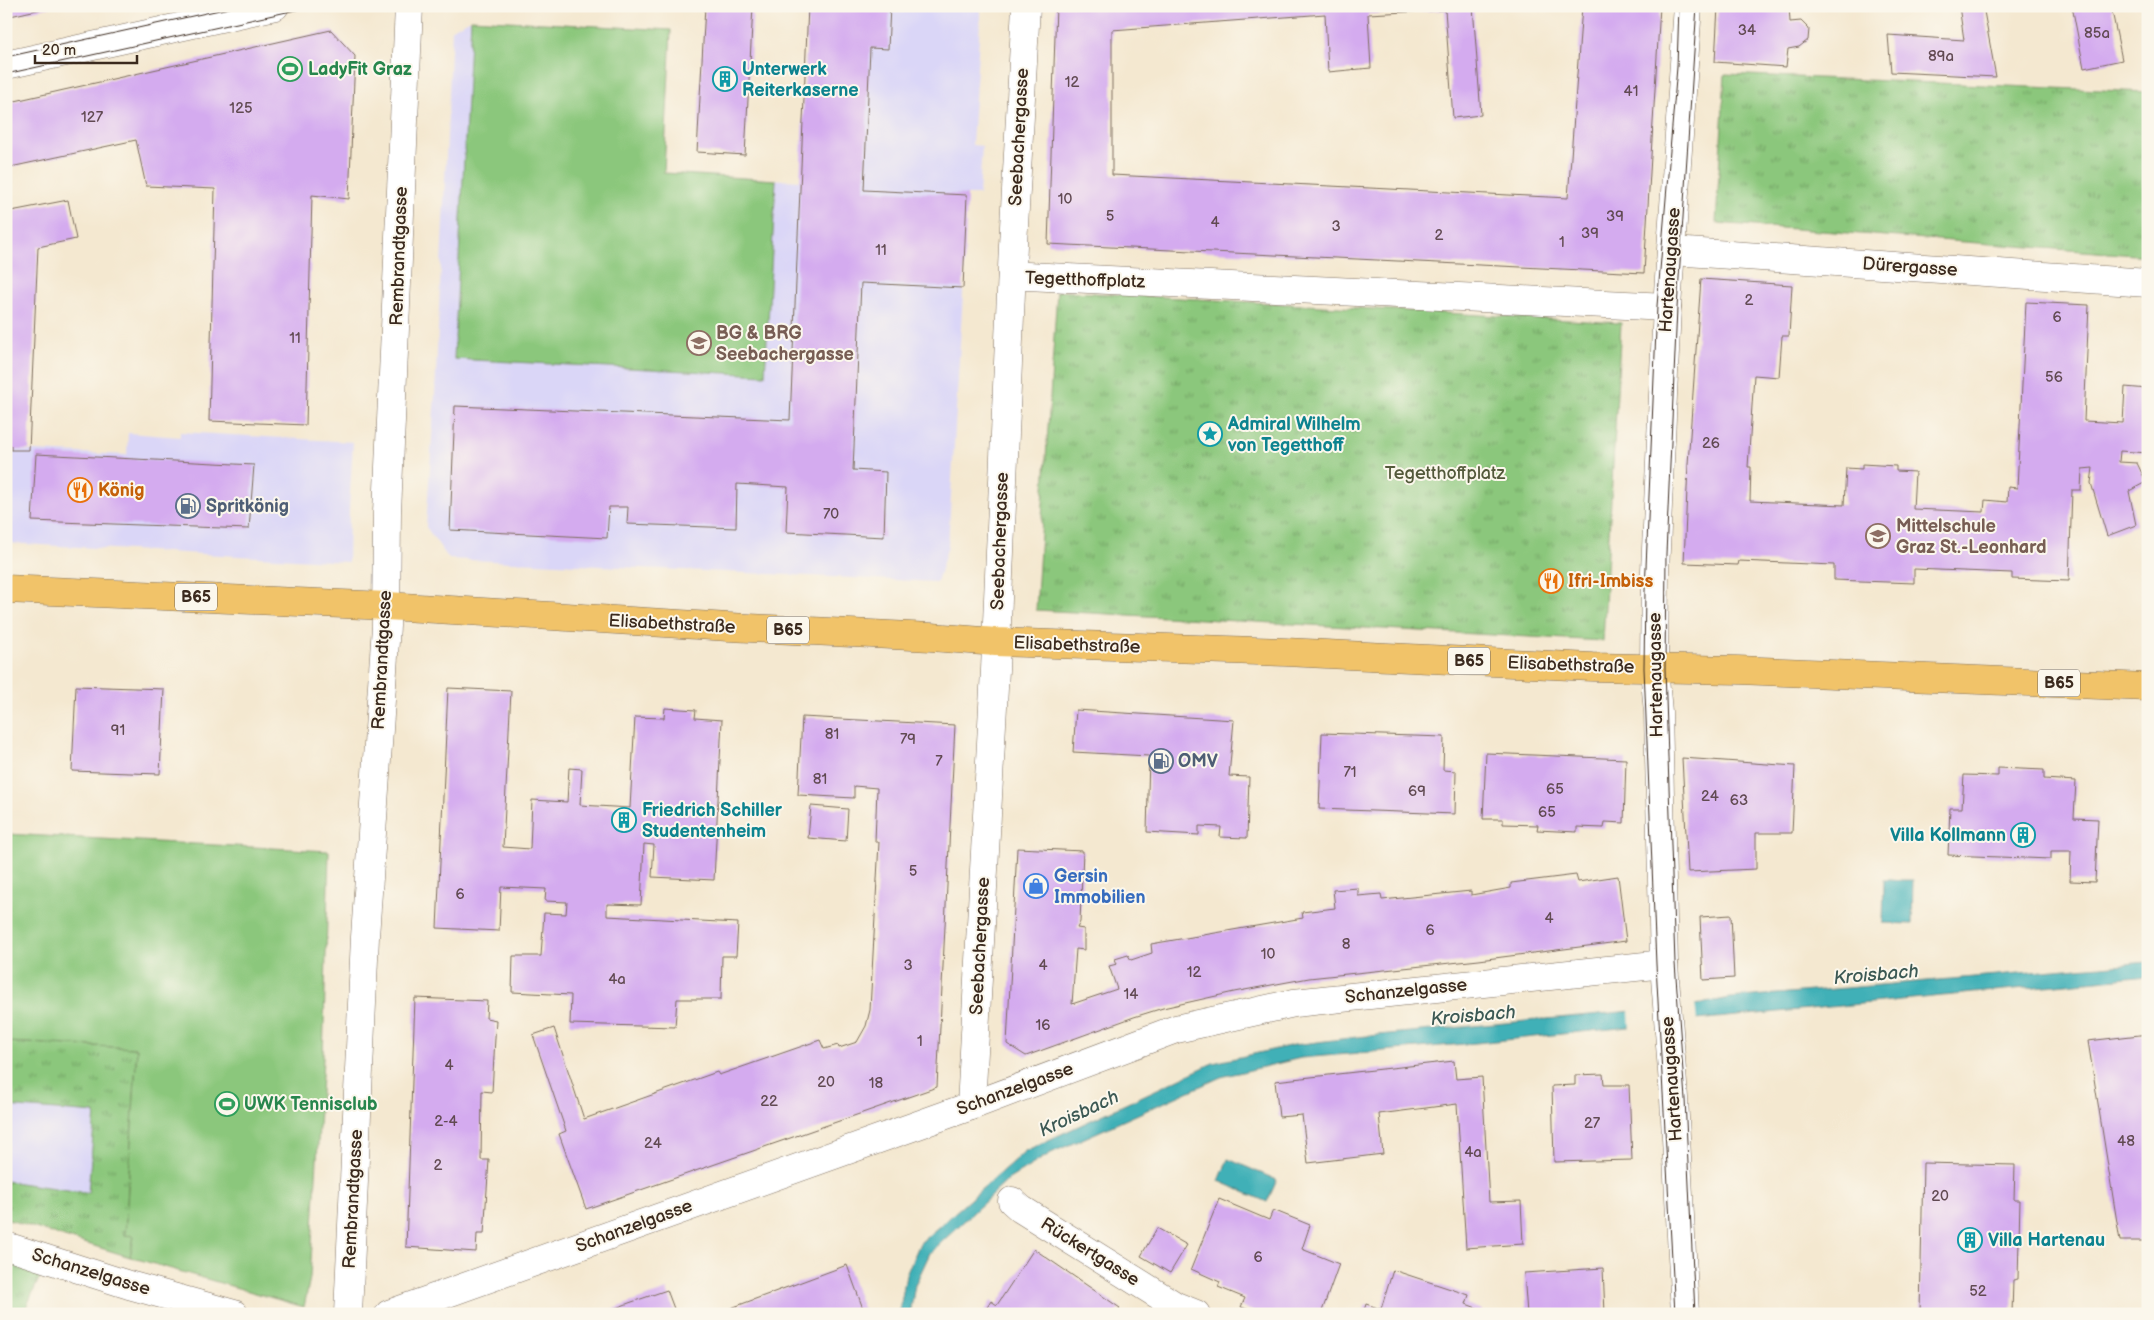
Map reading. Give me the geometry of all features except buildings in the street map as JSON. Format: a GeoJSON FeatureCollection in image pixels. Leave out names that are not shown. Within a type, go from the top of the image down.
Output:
{"type":"FeatureCollection","features":[{"type":"Feature","properties":{"kind":"main road","name":"Elisabethstraße"},"geometry":{"type":"LineString","coordinates":[[6,589],[387,606],[720,626],[932,636],[996,642],[1285,652],[1592,667],[2148,687]]}},
{"type":"Feature","properties":{"kind":"street"},"geometry":{"type":"LineString","coordinates":[[6,66],[275,6]]}},
{"type":"Feature","properties":{"kind":"street","name":"Rembrandtgasse"},"geometry":{"type":"LineString","coordinates":[[348,1314],[364,953],[387,606],[387,513],[409,6]]}},
{"type":"Feature","properties":{"kind":"street","name":"Seebachergasse"},"geometry":{"type":"LineString","coordinates":[[971,1106],[996,642],[1026,6]]}},
{"type":"Feature","properties":{"kind":"street","name":"Hartenaugasse"},"geometry":{"type":"LineString","coordinates":[[1685,1314],[1670,1037],[1664,964],[1658,712],[1654,668],[1655,571],[1667,307],[1688,6]]}},
{"type":"Feature","properties":{"kind":"street","name":"Dürergasse"},"geometry":{"type":"LineString","coordinates":[[1672,251],[2148,283]]}},
{"type":"Feature","properties":{"kind":"street","name":"Tegetthoffplatz"},"geometry":{"type":"LineString","coordinates":[[1012,278],[1027,276],[1667,307]]}},
{"type":"Feature","properties":{"kind":"street","name":"Schanzelgasse"},"geometry":{"type":"LineString","coordinates":[[389,1314],[971,1106],[1176,1029],[1294,1002],[1664,964]]}},
{"type":"Feature","properties":{"kind":"street","name":"Rückertgasse"},"geometry":{"type":"LineString","coordinates":[[1012,1201],[1021,1209],[1168,1300],[1196,1314]]}},
{"type":"Feature","properties":{"kind":"street","name":"Schanzelgasse"},"geometry":{"type":"LineString","coordinates":[[6,1246],[129,1285],[233,1314]]}},
{"type":"Feature","properties":{"kind":"shaded area","name":"BG & BRG Seebachergasse"},"geometry":{"type":"Polygon","coordinates":[[[808,6],[981,6],[972,145],[982,146],[979,195],[967,195],[948,546],[937,582],[449,559],[426,527],[435,394],[452,29],[471,19],[671,30],[664,173],[800,181],[808,6]]]}},
{"type":"Feature","properties":{"kind":"shaded area"},"geometry":{"type":"Polygon","coordinates":[[[6,404],[11,450],[127,455],[128,433],[180,437],[180,432],[353,442],[348,562],[6,543],[6,404]]]}},
{"type":"Feature","properties":{"kind":"shaded area"},"geometry":{"type":"Polygon","coordinates":[[[6,1042],[137,1048],[130,1257],[6,1219],[6,1042]]]}},
{"type":"Feature","properties":{"kind":"green space"},"geometry":{"type":"Polygon","coordinates":[[[471,19],[671,30],[664,173],[776,180],[765,375],[454,359],[471,19]]]}},
{"type":"Feature","properties":{"kind":"green space"},"geometry":{"type":"Polygon","coordinates":[[[1725,74],[2148,92],[2148,256],[1716,223],[1725,74]]]}},
{"type":"Feature","properties":{"kind":"green space","name":"Tegetthoffplatz"},"geometry":{"type":"Polygon","coordinates":[[[1057,291],[1621,323],[1603,641],[1036,610],[1057,291]]]}},
{"type":"Feature","properties":{"kind":"green space","name":"UWK Tennisclub"},"geometry":{"type":"Polygon","coordinates":[[[6,834],[329,851],[323,1059],[310,1278],[304,1307],[130,1257],[134,1236],[125,1235],[137,1048],[6,1042],[6,834]]]}},
{"type":"Feature","properties":{"kind":"green space"},"geometry":{"type":"Polygon","coordinates":[[[6,1042],[137,1048],[125,1235],[134,1236],[130,1257],[6,1219],[6,1181],[88,1193],[95,1113],[6,1106],[6,1042]]]}},
{"type":"Feature","properties":{"kind":"green space"},"geometry":{"type":"Polygon","coordinates":[[[6,1259],[43,1270],[23,1314],[6,1314],[6,1259]]]}},
{"type":"Feature","properties":{"kind":"water"},"geometry":{"type":"Polygon","coordinates":[[[1884,880],[1913,880],[1912,924],[1883,923],[1884,880]]]}},
{"type":"Feature","properties":{"kind":"water","name":"Kroisbach"},"geometry":{"type":"Polygon","coordinates":[[[2148,962],[2148,976],[1476,1043],[1301,1058],[1221,1077],[1051,1153],[1009,1179],[930,1253],[915,1285],[910,1314],[899,1314],[906,1275],[920,1243],[1025,1151],[1213,1063],[1294,1045],[1357,1037],[1695,1005],[1730,998],[2148,962]]]}},
{"type":"Feature","properties":{"kind":"water"},"geometry":{"type":"Polygon","coordinates":[[[1228,1159],[1277,1180],[1267,1202],[1219,1181],[1228,1159]]]}},
{"type":"Feature","properties":{"kind":"pier"},"geometry":{"type":"Polygon","coordinates":[[[1695,1003],[1697,1022],[1630,1030],[1629,1008],[1695,1003]]]}},
{"type":"Feature","properties":{"kind":"tram line"},"geometry":{"type":"LineString","coordinates":[[6,57],[238,6]]}},
{"type":"Feature","properties":{"kind":"tram line"},"geometry":{"type":"LineString","coordinates":[[6,74],[314,6]]}},
{"type":"Feature","properties":{"kind":"tram line"},"geometry":{"type":"LineString","coordinates":[[1675,1314],[1656,964],[1644,668],[1645,591],[1657,306],[1677,67],[1679,6]]}},
{"type":"Feature","properties":{"kind":"tram line"},"geometry":{"type":"LineString","coordinates":[[1695,1314],[1685,1099],[1675,963],[1665,669],[1666,554],[1677,308],[1697,6]]}},
{"type":"Feature","properties":{"kind":"place","name":"LadyFit Graz"},"geometry":{"type":"Point","coordinates":[290,69]}},
{"type":"Feature","properties":{"kind":"place","name":"Unterwerk Reiterkaserne"},"geometry":{"type":"Point","coordinates":[725,79]}},
{"type":"Feature","properties":{"kind":"place","name":"BG & BRG Seebachergasse"},"geometry":{"type":"Point","coordinates":[699,343]}},
{"type":"Feature","properties":{"kind":"place","name":"Admiral Wilhelm von Tegetthoff"},"geometry":{"type":"Point","coordinates":[1210,434]}},
{"type":"Feature","properties":{"kind":"place","name":"König"},"geometry":{"type":"Point","coordinates":[80,490]}},
{"type":"Feature","properties":{"kind":"place","name":"Spritkönig"},"geometry":{"type":"Point","coordinates":[188,506]}},
{"type":"Feature","properties":{"kind":"place","name":"Mittelschule Graz St.-Leonhard"},"geometry":{"type":"Point","coordinates":[1878,536]}},
{"type":"Feature","properties":{"kind":"place","name":"Ifri-Imbiss"},"geometry":{"type":"Point","coordinates":[1551,581]}},
{"type":"Feature","properties":{"kind":"place","name":"OMV"},"geometry":{"type":"Point","coordinates":[1161,761]}},
{"type":"Feature","properties":{"kind":"place","name":"Friedrich Schiller Studentenheim"},"geometry":{"type":"Point","coordinates":[624,820]}},
{"type":"Feature","properties":{"kind":"place","name":"Villa Kollmann"},"geometry":{"type":"Point","coordinates":[2023,835]}},
{"type":"Feature","properties":{"kind":"place","name":"Gersin Immobilien"},"geometry":{"type":"Point","coordinates":[1036,886]}},
{"type":"Feature","properties":{"kind":"place","name":"UWK Tennisclub"},"geometry":{"type":"Point","coordinates":[227,1104]}},
{"type":"Feature","properties":{"kind":"place","name":"Villa Hartenau"},"geometry":{"type":"Point","coordinates":[1970,1240]}}]}
